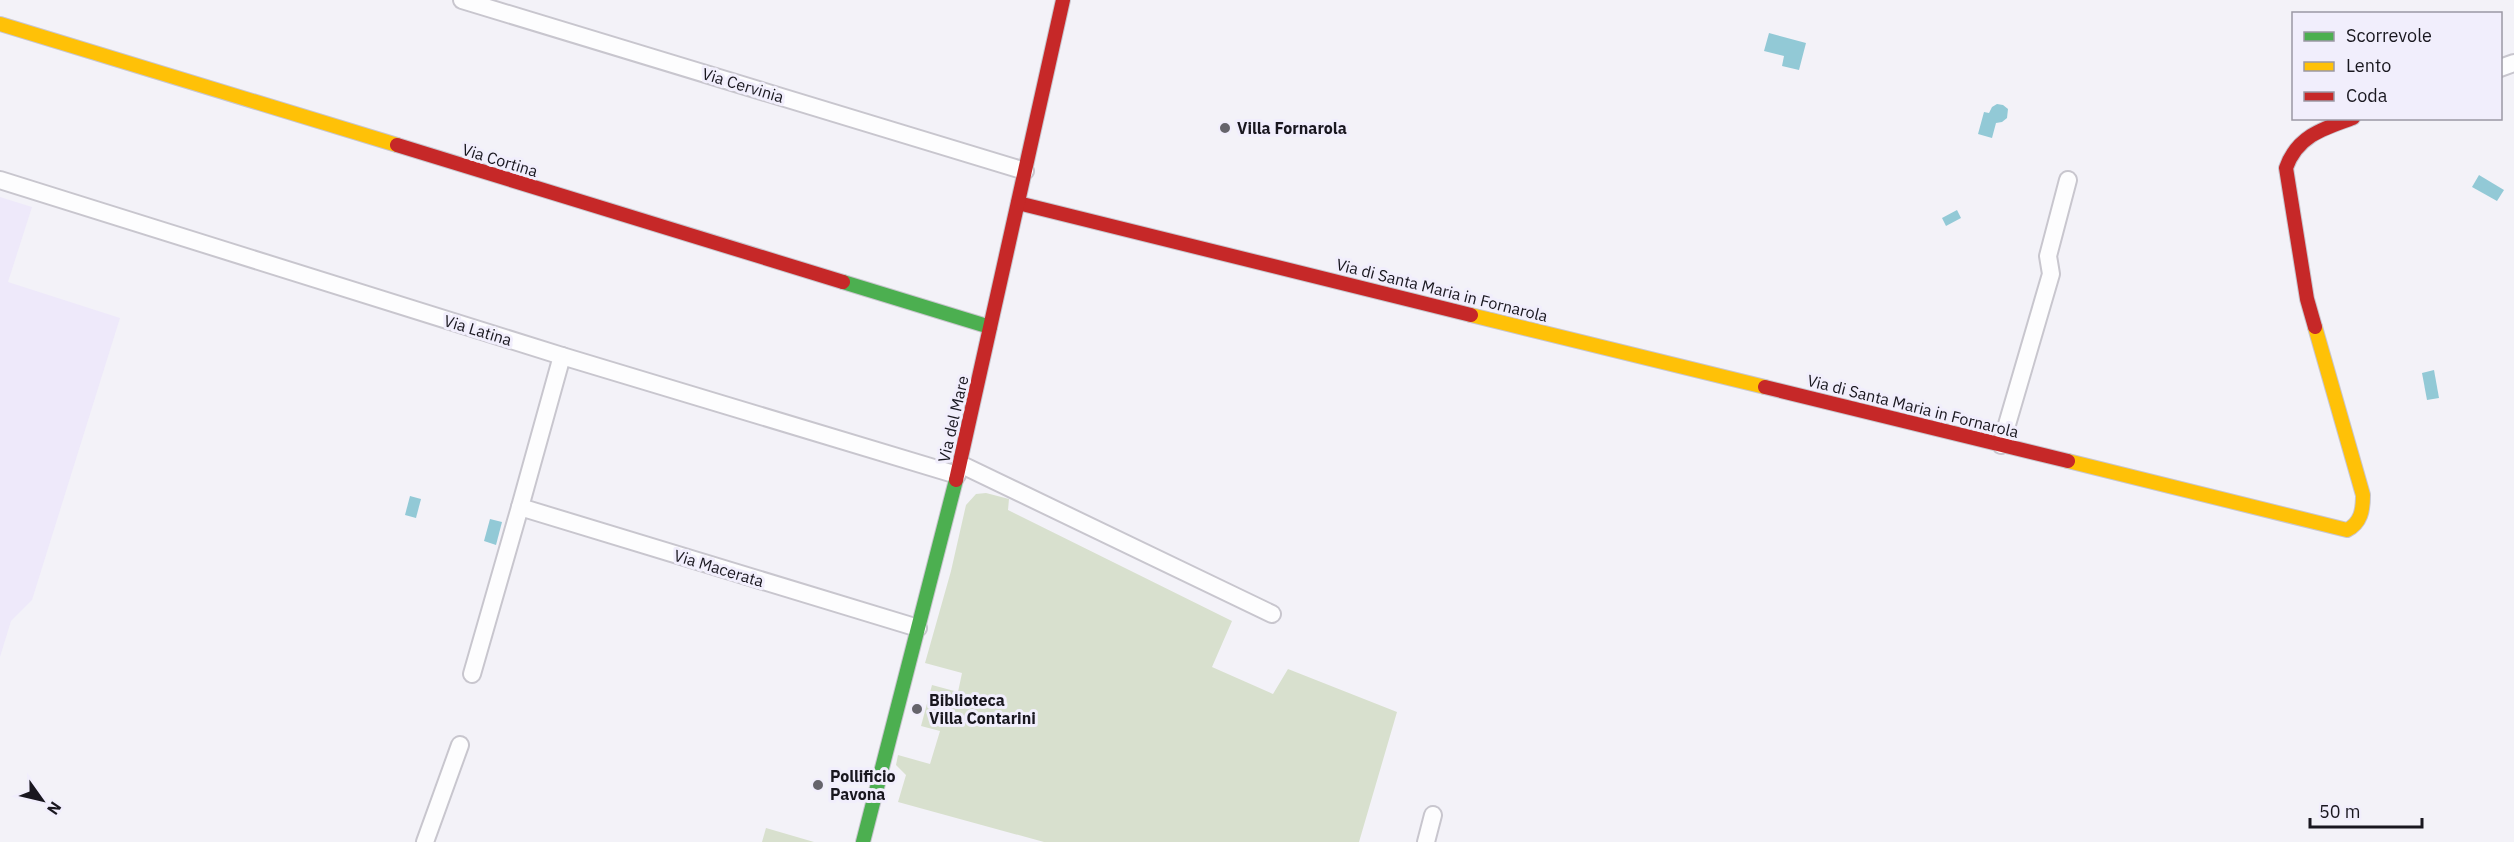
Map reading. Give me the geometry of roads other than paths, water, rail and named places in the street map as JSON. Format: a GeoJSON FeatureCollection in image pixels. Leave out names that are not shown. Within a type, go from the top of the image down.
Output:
{"type":"FeatureCollection","features":[{"type":"Feature","properties":{"kind":"street","name":"Via Cervinia"},"geometry":{"type":"LineString","coordinates":[[462,0],[1024,171]]}},
{"type":"Feature","properties":{"kind":"street","name":"Via del Mare"},"geometry":{"type":"LineString","coordinates":[[863,842],[959,469],[1063,0]]}},
{"type":"Feature","properties":{"kind":"street","name":"Via Cortina"},"geometry":{"type":"LineString","coordinates":[[0,24],[990,327]]}},
{"type":"Feature","properties":{"kind":"street","name":"Via di Santa Maria in Fornarola"},"geometry":{"type":"LineString","coordinates":[[1018,203],[2347,530],[2353,528],[2362,511],[2363,495],[2307,299],[2286,168],[2292,151],[2306,137],[2348,120]]}},
{"type":"Feature","properties":{"kind":"street","name":"Via Latina"},"geometry":{"type":"LineString","coordinates":[[0,180],[562,357],[959,469],[1272,614]]}},
{"type":"Feature","properties":{"kind":"street"},"geometry":{"type":"LineString","coordinates":[[2001,445],[2051,274],[2048,256],[2068,180]]}},
{"type":"Feature","properties":{"kind":"street"},"geometry":{"type":"LineString","coordinates":[[472,674],[562,357]]}},
{"type":"Feature","properties":{"kind":"street","name":"Via Macerata"},"geometry":{"type":"LineString","coordinates":[[520,507],[918,628]]}},
{"type":"Feature","properties":{"kind":"street"},"geometry":{"type":"LineString","coordinates":[[425,842],[460,745]]}},
{"type":"Feature","properties":{"kind":"street"},"geometry":{"type":"LineString","coordinates":[[1426,842],[1434,815]]}},
{"type":"Feature","properties":{"kind":"water"},"geometry":{"type":"Polygon","coordinates":[[[1769,33],[1806,43],[1799,70],[1782,66],[1784,56],[1764,51],[1769,33]]]}},
{"type":"Feature","properties":{"kind":"water"},"geometry":{"type":"Polygon","coordinates":[[[1997,104],[2008,109],[2007,118],[1996,123],[1992,138],[1978,134],[1984,112],[1989,113],[1997,104]]]}},
{"type":"Feature","properties":{"kind":"water"},"geometry":{"type":"Polygon","coordinates":[[[2479,175],[2504,190],[2497,201],[2472,187],[2479,175]]]}},
{"type":"Feature","properties":{"kind":"water"},"geometry":{"type":"Polygon","coordinates":[[[1957,210],[1961,218],[1946,226],[1942,218],[1957,210]]]}},
{"type":"Feature","properties":{"kind":"water"},"geometry":{"type":"Polygon","coordinates":[[[2434,370],[2439,398],[2427,400],[2422,373],[2434,370]]]}},
{"type":"Feature","properties":{"kind":"water"},"geometry":{"type":"Polygon","coordinates":[[[410,496],[421,499],[416,518],[405,515],[410,496]]]}},
{"type":"Feature","properties":{"kind":"water"},"geometry":{"type":"Polygon","coordinates":[[[490,519],[502,522],[496,545],[484,541],[490,519]]]}},
{"type":"Feature","properties":{"kind":"place","name":"Villa Fornarola"},"geometry":{"type":"Point","coordinates":[1225,128]}},
{"type":"Feature","properties":{"kind":"place","name":"Biblioteca Villa Contarini"},"geometry":{"type":"Point","coordinates":[917,709]}},
{"type":"Feature","properties":{"kind":"place","name":"Pollificio Pavona"},"geometry":{"type":"Point","coordinates":[818,785]}}]}
